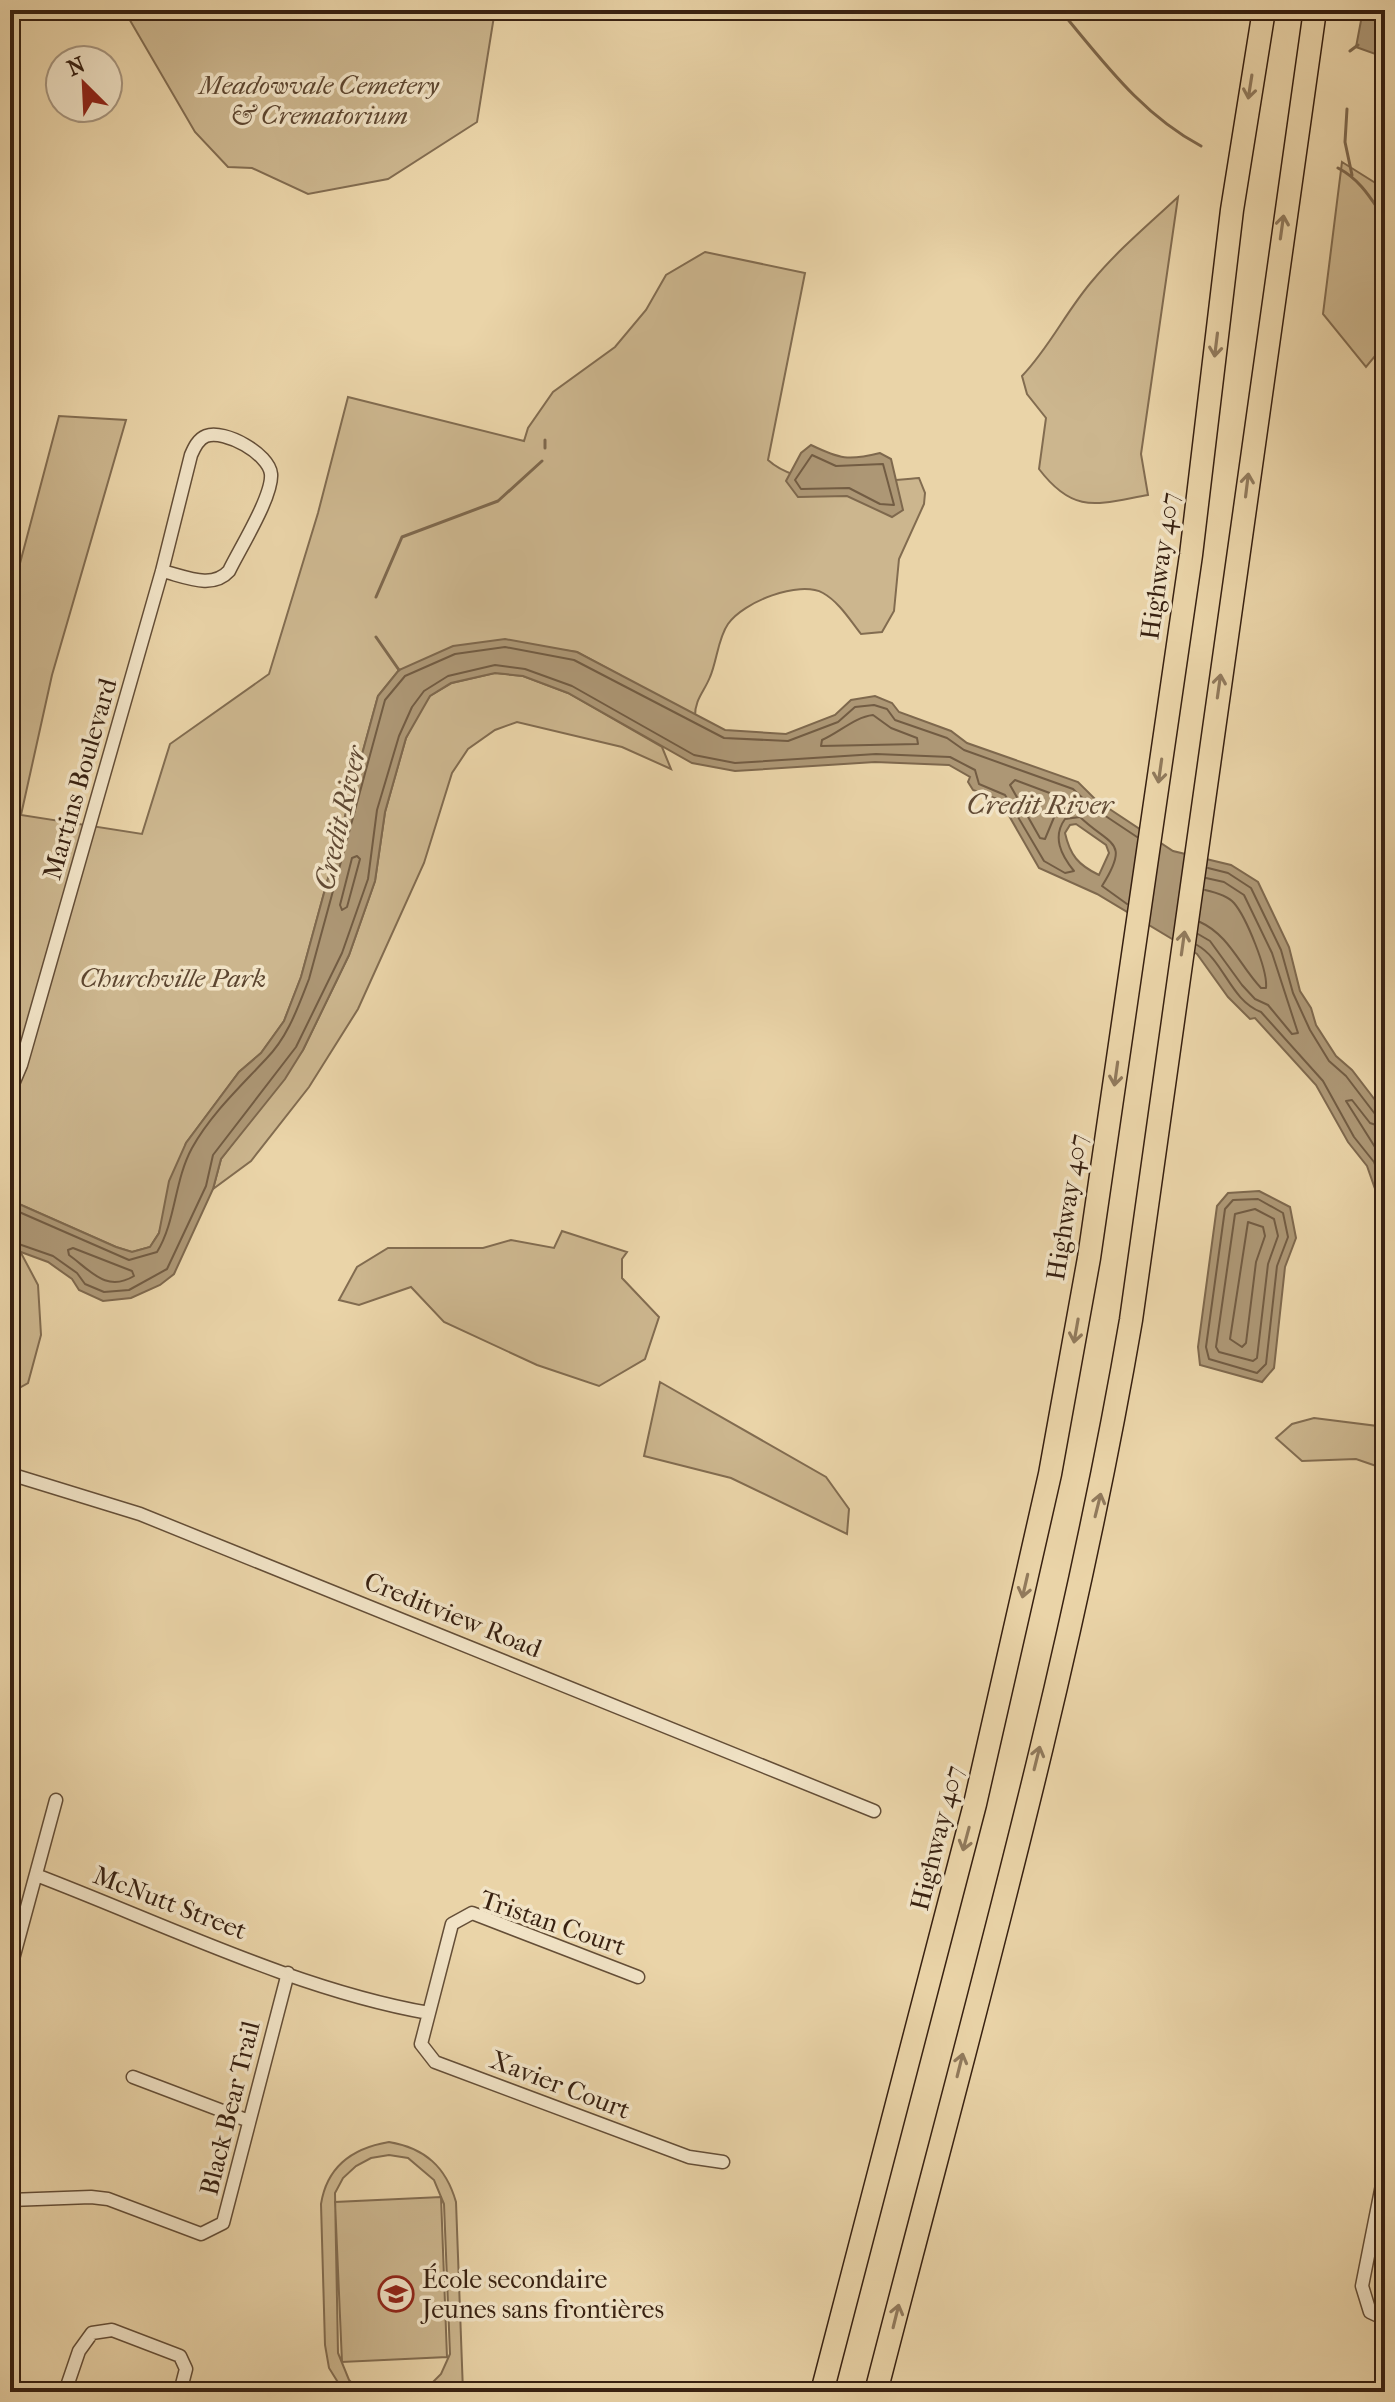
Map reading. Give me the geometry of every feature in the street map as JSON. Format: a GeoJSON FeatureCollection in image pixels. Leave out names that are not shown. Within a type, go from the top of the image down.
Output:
{"type":"FeatureCollection","features":[{"type":"Feature","properties":{"kind":"highway","name":"Highway 407"},"geometry":{"type":"LineString","coordinates":[[822,2392],[975,1804],[1050,1474],[1089,1258],[1191,555],[1232,210],[1264,10]]}},
{"type":"Feature","properties":{"kind":"highway"},"geometry":{"type":"LineString","coordinates":[[876,2392],[1013,1858],[1102,1488],[1131,1320],[1315,10]]}},
{"type":"Feature","properties":{"kind":"street","name":"Martins Boulevard"},"geometry":{"type":"LineString","coordinates":[[10,1091],[21,1065],[162,571],[188,463],[197,444],[212,435],[255,450],[266,460],[271,481],[229,571],[221,580],[209,582],[162,571]]}},
{"type":"Feature","properties":{"kind":"street","name":"Creditview Road"},"geometry":{"type":"LineString","coordinates":[[10,1474],[140,1514],[874,1811]]}},
{"type":"Feature","properties":{"kind":"street"},"geometry":{"type":"LineString","coordinates":[[10,1970],[56,1800]]}},
{"type":"Feature","properties":{"kind":"street","name":"McNutt Street"},"geometry":{"type":"LineString","coordinates":[[36,1875],[374,2004],[429,2013]]}},
{"type":"Feature","properties":{"kind":"street","name":"Tristan Court"},"geometry":{"type":"LineString","coordinates":[[429,2013],[452,1924],[472,1913],[638,1977]]}},
{"type":"Feature","properties":{"kind":"street","name":"Black Bear Trail"},"geometry":{"type":"LineString","coordinates":[[10,2200],[108,2199],[195,2234],[208,2233],[223,2223],[288,1973]]}},
{"type":"Feature","properties":{"kind":"street","name":"Xavier Court"},"geometry":{"type":"LineString","coordinates":[[429,2013],[421,2044],[425,2054],[435,2062],[689,2157],[723,2162]]}},
{"type":"Feature","properties":{"kind":"street"},"geometry":{"type":"LineString","coordinates":[[133,2077],[249,2121]]}},
{"type":"Feature","properties":{"kind":"street"},"geometry":{"type":"LineString","coordinates":[[1385,2170],[1362,2286],[1370,2312],[1385,2319]]}},
{"type":"Feature","properties":{"kind":"street"},"geometry":{"type":"LineString","coordinates":[[65,2392],[79,2351],[92,2333],[112,2330],[180,2356],[186,2369],[180,2392]]}},
{"type":"Feature","properties":{"kind":"green space","name":"Meadowvale Cemetery & Crematorium"},"geometry":{"type":"Polygon","coordinates":[[[124,10],[495,10],[477,122],[388,179],[308,194],[252,168],[228,167],[195,132],[124,10]]]}},
{"type":"Feature","properties":{"kind":"green space"},"geometry":{"type":"Polygon","coordinates":[[[1342,162],[1385,189],[1385,344],[1366,367],[1323,314],[1342,162]]]}},
{"type":"Feature","properties":{"kind":"green space"},"geometry":{"type":"Polygon","coordinates":[[[1178,197],[1141,454],[1148,495],[1100,503],[1075,500],[1052,484],[1039,469],[1046,418],[1027,394],[1022,376],[1103,269],[1178,197]]]}},
{"type":"Feature","properties":{"kind":"green space","name":"Churchville Park"},"geometry":{"type":"Polygon","coordinates":[[[705,252],[805,273],[768,460],[782,470],[819,480],[861,482],[919,478],[925,493],[924,504],[899,559],[894,611],[882,632],[861,634],[834,601],[813,590],[786,591],[758,601],[728,624],[696,705],[695,716],[577,652],[554,649],[399,670],[378,696],[301,977],[284,1021],[261,1053],[239,1072],[186,1143],[159,1233],[150,1247],[132,1252],[116,1247],[10,1200],[10,601],[59,416],[126,420],[52,675],[21,815],[142,834],[170,744],[269,674],[318,513],[348,397],[524,441],[528,428],[553,392],[615,347],[646,310],[666,275],[705,252]]]}},
{"type":"Feature","properties":{"kind":"green space"},"geometry":{"type":"Polygon","coordinates":[[[495,673],[523,676],[568,693],[662,747],[671,769],[622,747],[517,722],[495,730],[468,749],[452,773],[424,863],[358,1009],[309,1087],[251,1161],[213,1189],[221,1159],[303,1050],[349,955],[375,881],[385,812],[406,738],[419,711],[430,696],[452,683],[495,673]]]}},
{"type":"Feature","properties":{"kind":"green space"},"geometry":{"type":"Polygon","coordinates":[[[562,1231],[627,1252],[622,1259],[622,1278],[659,1317],[645,1359],[599,1386],[537,1365],[444,1322],[411,1287],[359,1305],[339,1300],[357,1267],[388,1248],[483,1248],[511,1240],[554,1248],[562,1231]]]}},
{"type":"Feature","properties":{"kind":"green space"},"geometry":{"type":"Polygon","coordinates":[[[10,1248],[20,1251],[38,1285],[41,1335],[28,1383],[10,1393],[10,1248]]]}},
{"type":"Feature","properties":{"kind":"green space"},"geometry":{"type":"Polygon","coordinates":[[[660,1382],[826,1477],[849,1509],[847,1534],[731,1478],[644,1456],[660,1382]]]}},
{"type":"Feature","properties":{"kind":"green space"},"geometry":{"type":"Polygon","coordinates":[[[1314,1418],[1385,1427],[1385,1469],[1356,1459],[1302,1461],[1276,1438],[1292,1424],[1314,1418]]]}},
{"type":"Feature","properties":{"kind":"green space"},"geometry":{"type":"Polygon","coordinates":[[[389,2142],[413,2149],[432,2161],[446,2179],[456,2202],[463,2392],[451,2392],[450,2385],[443,2392],[423,2392],[441,2374],[450,2354],[444,2204],[434,2180],[408,2158],[389,2155],[371,2158],[343,2178],[335,2193],[338,2353],[349,2380],[361,2392],[344,2392],[329,2368],[325,2345],[321,2204],[324,2191],[336,2169],[353,2154],[389,2142]]]}},
{"type":"Feature","properties":{"kind":"green space"},"geometry":{"type":"Polygon","coordinates":[[[441,2197],[447,2357],[342,2362],[335,2202],[441,2197]]]}},
{"type":"Feature","properties":{"kind":"water"},"geometry":{"type":"Polygon","coordinates":[[[1363,10],[1385,10],[1385,50],[1378,55],[1356,47],[1363,10]]]}},
{"type":"Feature","properties":{"kind":"water"},"geometry":{"type":"Polygon","coordinates":[[[811,445],[844,457],[880,453],[891,459],[903,510],[892,517],[847,496],[798,497],[786,481],[801,453],[811,445]]]}},
{"type":"Feature","properties":{"kind":"water","name":"Credit River"},"geometry":{"type":"Polygon","coordinates":[[[505,639],[577,652],[725,730],[786,734],[835,715],[851,700],[875,696],[892,703],[899,712],[951,731],[967,743],[1078,782],[1096,800],[1173,851],[1231,865],[1258,882],[1289,947],[1300,991],[1311,1008],[1316,1025],[1336,1056],[1352,1070],[1385,1113],[1385,1206],[1380,1203],[1367,1166],[1348,1142],[1316,1085],[1255,1018],[1250,1019],[1228,997],[1197,954],[1097,894],[1039,868],[1000,800],[973,790],[968,782],[970,777],[949,765],[875,762],[735,771],[692,763],[568,693],[523,676],[495,673],[451,683],[430,696],[406,738],[385,812],[375,881],[349,955],[303,1050],[285,1079],[221,1159],[213,1189],[174,1274],[160,1285],[131,1298],[103,1301],[79,1290],[72,1279],[48,1262],[10,1248],[10,1200],[116,1247],[132,1252],[150,1247],[159,1233],[169,1181],[186,1143],[239,1072],[261,1053],[284,1021],[301,977],[378,696],[399,670],[453,646],[505,639]],[[1076,824],[1070,825],[1065,833],[1076,858],[1099,875],[1109,853],[1106,845],[1076,824]]]}},
{"type":"Feature","properties":{"kind":"water"},"geometry":{"type":"Polygon","coordinates":[[[1259,1191],[1290,1207],[1296,1238],[1285,1267],[1274,1368],[1262,1382],[1200,1365],[1198,1347],[1217,1206],[1228,1193],[1259,1191]]]}},
{"type":"Feature","properties":{"kind":"waterway"},"geometry":{"type":"LineString","coordinates":[[1060,10],[1141,102],[1179,133],[1201,146]]}},
{"type":"Feature","properties":{"kind":"waterway"},"geometry":{"type":"LineString","coordinates":[[1350,51],[1358,45]]}},
{"type":"Feature","properties":{"kind":"waterway"},"geometry":{"type":"LineString","coordinates":[[1347,109],[1345,142],[1352,175]]}},
{"type":"Feature","properties":{"kind":"waterway"},"geometry":{"type":"LineString","coordinates":[[1338,168],[1359,184],[1385,219]]}},
{"type":"Feature","properties":{"kind":"waterway"},"geometry":{"type":"LineString","coordinates":[[545,440],[545,448]]}},
{"type":"Feature","properties":{"kind":"waterway"},"geometry":{"type":"LineString","coordinates":[[376,597],[402,537],[498,501],[542,461]]}},
{"type":"Feature","properties":{"kind":"waterway"},"geometry":{"type":"LineString","coordinates":[[376,637],[399,670]]}},
{"type":"Feature","properties":{"kind":"place","name":"École secondaire Jeunes sans frontières"},"geometry":{"type":"Point","coordinates":[396,2294]}}]}
